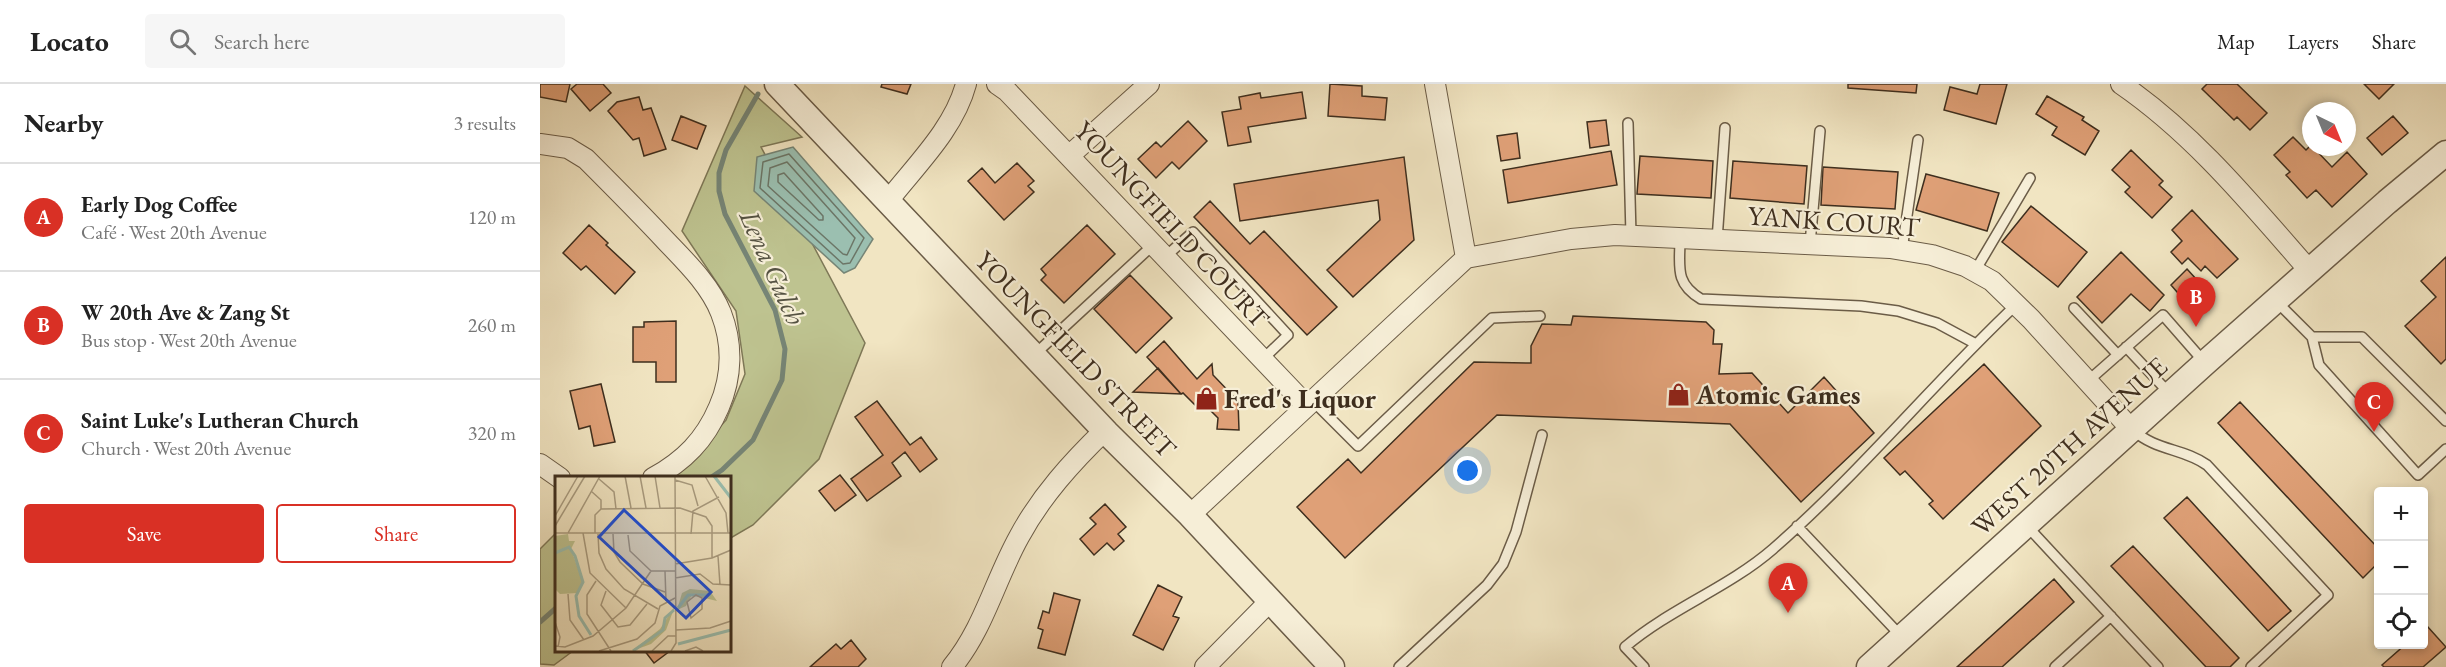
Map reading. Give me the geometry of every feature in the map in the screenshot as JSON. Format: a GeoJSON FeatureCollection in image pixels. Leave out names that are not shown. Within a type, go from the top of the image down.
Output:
{"type":"FeatureCollection","features":[{"type":"Feature","properties":{"kind":"street","name":"YOUNGFIELD STREET"},"geometry":{"type":"LineString","coordinates":[[777,84],[1105,430],[1190,515],[1332,667]]}},
{"type":"Feature","properties":{"kind":"street"},"geometry":{"type":"LineString","coordinates":[[888,201],[942,133],[962,100],[966,84]]}},
{"type":"Feature","properties":{"kind":"street","name":"YOUNGFIELD COURT"},"geometry":{"type":"LineString","coordinates":[[997,84],[1007,91],[1070,155],[1263,359],[1309,403]]}},
{"type":"Feature","properties":{"kind":"street"},"geometry":{"type":"LineString","coordinates":[[1070,155],[1149,84]]}},
{"type":"Feature","properties":{"kind":"street"},"geometry":{"type":"LineString","coordinates":[[1190,515],[1466,258],[1435,84]]}},
{"type":"Feature","properties":{"kind":"street"},"geometry":{"type":"LineString","coordinates":[[2121,84],[2175,124],[2217,167],[2309,270]]}},
{"type":"Feature","properties":{"kind":"street"},"geometry":{"type":"LineString","coordinates":[[540,144],[568,147],[586,159],[686,262],[707,288],[721,312],[729,349],[730,367],[725,392],[714,418],[697,445],[676,466],[656,476]]}},
{"type":"Feature","properties":{"kind":"street","name":"WEST 20TH AVENUE"},"geometry":{"type":"LineString","coordinates":[[1869,667],[2309,270],[2446,153]]}},
{"type":"Feature","properties":{"kind":"street","name":"YANK COURT"},"geometry":{"type":"LineString","coordinates":[[1466,258],[1571,239],[1631,235],[1902,250],[1932,255],[1965,266],[1992,281],[2017,304],[2131,429]]}},
{"type":"Feature","properties":{"kind":"street"},"geometry":{"type":"LineString","coordinates":[[952,667],[978,628],[1018,538],[1034,512],[1076,459],[1105,430]]}},
{"type":"Feature","properties":{"kind":"street"},"geometry":{"type":"LineString","coordinates":[[540,464],[557,476]]}},
{"type":"Feature","properties":{"kind":"street"},"geometry":{"type":"LineString","coordinates":[[1205,667],[1270,601]]}},
{"type":"Feature","properties":{"kind":"lane"},"geometry":{"type":"LineString","coordinates":[[1628,123],[1631,235]]}},
{"type":"Feature","properties":{"kind":"lane"},"geometry":{"type":"LineString","coordinates":[[1717,240],[1725,128]]}},
{"type":"Feature","properties":{"kind":"lane"},"geometry":{"type":"LineString","coordinates":[[1810,244],[1820,131]]}},
{"type":"Feature","properties":{"kind":"lane"},"geometry":{"type":"LineString","coordinates":[[1902,250],[1918,140]]}},
{"type":"Feature","properties":{"kind":"lane"},"geometry":{"type":"LineString","coordinates":[[1975,271],[2030,178]]}},
{"type":"Feature","properties":{"kind":"lane"},"geometry":{"type":"LineString","coordinates":[[1034,355],[1160,250],[1193,232],[1288,335],[1263,359]]}},
{"type":"Feature","properties":{"kind":"lane"},"geometry":{"type":"LineString","coordinates":[[1680,238],[1680,276],[1685,287],[1701,299],[1861,306],[1898,311],[1937,323],[1976,344]]}},
{"type":"Feature","properties":{"kind":"lane"},"geometry":{"type":"LineString","coordinates":[[2276,300],[2312,337],[2319,365],[2418,475],[2446,449]]}},
{"type":"Feature","properties":{"kind":"lane"},"geometry":{"type":"LineString","coordinates":[[1644,667],[1625,647],[1660,620],[1751,568],[1797,526],[2017,304]]}},
{"type":"Feature","properties":{"kind":"lane"},"geometry":{"type":"LineString","coordinates":[[2074,308],[2118,355]]}},
{"type":"Feature","properties":{"kind":"lane"},"geometry":{"type":"LineString","coordinates":[[2088,381],[2163,315],[2205,363]]}},
{"type":"Feature","properties":{"kind":"lane"},"geometry":{"type":"LineString","coordinates":[[1309,403],[1358,446],[1492,318],[1540,316]]}},
{"type":"Feature","properties":{"kind":"lane"},"geometry":{"type":"LineString","coordinates":[[2312,337],[2362,337],[2446,421]]}},
{"type":"Feature","properties":{"kind":"lane"},"geometry":{"type":"LineString","coordinates":[[2126,347],[2170,394]]}},
{"type":"Feature","properties":{"kind":"lane"},"geometry":{"type":"LineString","coordinates":[[2131,429],[2150,444],[2194,456],[2207,465],[2328,595],[2251,667]]}},
{"type":"Feature","properties":{"kind":"lane"},"geometry":{"type":"LineString","coordinates":[[1399,667],[1487,585],[1503,564],[1516,532],[1542,435]]}},
{"type":"Feature","properties":{"kind":"lane"},"geometry":{"type":"LineString","coordinates":[[2025,525],[2158,667]]}},
{"type":"Feature","properties":{"kind":"lane"},"geometry":{"type":"LineString","coordinates":[[1797,526],[1902,637]]}},
{"type":"Feature","properties":{"kind":"lane"},"geometry":{"type":"LineString","coordinates":[[2055,667],[2111,616]]}},
{"type":"Feature","properties":{"kind":"green space"},"geometry":{"type":"Polygon","coordinates":[[[745,86],[802,137],[761,147],[865,343],[819,459],[753,525],[730,538],[730,476],[672,476],[679,472],[726,420],[745,374],[736,311],[682,231],[745,86]]]}},
{"type":"Feature","properties":{"kind":"green space"},"geometry":{"type":"Polygon","coordinates":[[[555,534],[555,652],[572,652],[554,665],[540,664],[540,549],[555,534]]]}},
{"type":"Feature","properties":{"kind":"water"},"geometry":{"type":"Polygon","coordinates":[[[793,147],[873,239],[855,268],[844,273],[754,191],[757,157],[793,147]]]}},
{"type":"Feature","properties":{"kind":"building"},"geometry":{"type":"Polygon","coordinates":[[[540,84],[570,84],[566,102],[540,97],[540,84]]]}},
{"type":"Feature","properties":{"kind":"building"},"geometry":{"type":"Polygon","coordinates":[[[577,84],[603,84],[611,93],[590,111],[571,89],[577,84]]]}},
{"type":"Feature","properties":{"kind":"building"},"geometry":{"type":"Polygon","coordinates":[[[882,84],[911,84],[907,94],[881,87],[882,84]]]}},
{"type":"Feature","properties":{"kind":"building"},"geometry":{"type":"Polygon","coordinates":[[[1330,84],[1362,86],[1362,96],[1387,98],[1385,120],[1328,116],[1330,84]]]}},
{"type":"Feature","properties":{"kind":"building"},"geometry":{"type":"Polygon","coordinates":[[[1848,84],[1917,84],[1916,93],[1848,88],[1848,84]]]}},
{"type":"Feature","properties":{"kind":"building"},"geometry":{"type":"Polygon","coordinates":[[[1980,84],[2007,84],[1996,124],[1944,110],[1950,87],[1977,94],[1980,84]]]}},
{"type":"Feature","properties":{"kind":"building"},"geometry":{"type":"Polygon","coordinates":[[[2207,84],[2237,84],[2267,113],[2250,130],[2237,117],[2234,120],[2202,89],[2207,84]]]}},
{"type":"Feature","properties":{"kind":"building"},"geometry":{"type":"Polygon","coordinates":[[[2364,84],[2394,84],[2379,99],[2364,84]]]}},
{"type":"Feature","properties":{"kind":"building"},"geometry":{"type":"Polygon","coordinates":[[[1302,92],[1306,118],[1248,127],[1251,142],[1228,146],[1222,112],[1241,109],[1239,97],[1260,93],[1261,98],[1302,92]]]}},
{"type":"Feature","properties":{"kind":"building"},"geometry":{"type":"Polygon","coordinates":[[[2047,96],[2084,117],[2082,120],[2099,131],[2085,155],[2052,135],[2057,127],[2036,114],[2047,96]]]}},
{"type":"Feature","properties":{"kind":"building"},"geometry":{"type":"Polygon","coordinates":[[[639,97],[643,110],[651,108],[666,149],[644,156],[639,138],[633,140],[608,111],[617,102],[639,97]]]}},
{"type":"Feature","properties":{"kind":"building"},"geometry":{"type":"Polygon","coordinates":[[[681,116],[706,126],[697,149],[672,140],[681,116]]]}},
{"type":"Feature","properties":{"kind":"building"},"geometry":{"type":"Polygon","coordinates":[[[2393,116],[2408,133],[2382,155],[2367,138],[2393,116]]]}},
{"type":"Feature","properties":{"kind":"building"},"geometry":{"type":"Polygon","coordinates":[[[1606,120],[1609,145],[1590,148],[1587,122],[1606,120]]]}},
{"type":"Feature","properties":{"kind":"building"},"geometry":{"type":"Polygon","coordinates":[[[1188,121],[1207,141],[1179,169],[1172,162],[1156,178],[1138,159],[1156,142],[1161,147],[1188,121]]]}},
{"type":"Feature","properties":{"kind":"building"},"geometry":{"type":"Polygon","coordinates":[[[1517,133],[1520,158],[1501,161],[1497,136],[1517,133]]]}},
{"type":"Feature","properties":{"kind":"building"},"geometry":{"type":"Polygon","coordinates":[[[2293,137],[2302,146],[2302,156],[2322,156],[2332,167],[2343,156],[2351,156],[2367,174],[2332,207],[2316,190],[2307,198],[2286,175],[2290,172],[2274,155],[2293,137]]]}},
{"type":"Feature","properties":{"kind":"building"},"geometry":{"type":"Polygon","coordinates":[[[2131,150],[2163,181],[2159,185],[2172,197],[2152,218],[2125,192],[2130,187],[2112,170],[2131,150]]]}},
{"type":"Feature","properties":{"kind":"building"},"geometry":{"type":"Polygon","coordinates":[[[1611,151],[1617,185],[1508,203],[1503,170],[1611,151]]]}},
{"type":"Feature","properties":{"kind":"building"},"geometry":{"type":"Polygon","coordinates":[[[1640,156],[1713,161],[1711,198],[1637,194],[1640,156]]]}},
{"type":"Feature","properties":{"kind":"building"},"geometry":{"type":"Polygon","coordinates":[[[1404,157],[1414,240],[1353,297],[1327,270],[1380,220],[1378,200],[1240,221],[1234,184],[1404,157]]]}},
{"type":"Feature","properties":{"kind":"building"},"geometry":{"type":"Polygon","coordinates":[[[1733,161],[1807,166],[1804,204],[1730,198],[1733,161]]]}},
{"type":"Feature","properties":{"kind":"building"},"geometry":{"type":"Polygon","coordinates":[[[1017,163],[1034,181],[1028,186],[1034,192],[1004,220],[968,181],[982,168],[995,183],[1017,163]]]}},
{"type":"Feature","properties":{"kind":"building"},"geometry":{"type":"Polygon","coordinates":[[[1823,167],[1898,172],[1895,209],[1821,205],[1823,167]]]}},
{"type":"Feature","properties":{"kind":"building"},"geometry":{"type":"Polygon","coordinates":[[[1926,174],[1999,193],[1987,231],[1916,210],[1926,174]]]}},
{"type":"Feature","properties":{"kind":"building"},"geometry":{"type":"Polygon","coordinates":[[[1210,201],[1250,244],[1264,231],[1337,307],[1307,335],[1194,217],[1210,201]]]}},
{"type":"Feature","properties":{"kind":"building"},"geometry":{"type":"Polygon","coordinates":[[[2031,206],[2087,252],[2058,287],[2002,242],[2031,206]]]}},
{"type":"Feature","properties":{"kind":"building"},"geometry":{"type":"Polygon","coordinates":[[[2192,210],[2238,259],[2217,278],[2205,266],[2201,271],[2188,258],[2182,264],[2171,252],[2182,241],[2172,230],[2192,210]]]}},
{"type":"Feature","properties":{"kind":"building"},"geometry":{"type":"Polygon","coordinates":[[[589,225],[608,243],[606,245],[635,272],[615,294],[586,266],[581,270],[563,253],[589,225]]]}},
{"type":"Feature","properties":{"kind":"building"},"geometry":{"type":"Polygon","coordinates":[[[1087,225],[1115,254],[1064,303],[1041,280],[1046,275],[1041,269],[1087,225]]]}},
{"type":"Feature","properties":{"kind":"building"},"geometry":{"type":"Polygon","coordinates":[[[2121,252],[2164,295],[2150,311],[2131,294],[2102,323],[2077,297],[2121,252]]]}},
{"type":"Feature","properties":{"kind":"building"},"geometry":{"type":"Polygon","coordinates":[[[2446,257],[2446,359],[2441,364],[2405,326],[2436,297],[2421,281],[2446,257]]]}},
{"type":"Feature","properties":{"kind":"building"},"geometry":{"type":"Polygon","coordinates":[[[2187,269],[2207,291],[2190,307],[2171,285],[2187,269]]]}},
{"type":"Feature","properties":{"kind":"building"},"geometry":{"type":"Polygon","coordinates":[[[1130,275],[1172,318],[1136,353],[1094,309],[1130,275]]]}},
{"type":"Feature","properties":{"kind":"building"},"geometry":{"type":"Polygon","coordinates":[[[1573,316],[1706,322],[1714,330],[1713,344],[1722,344],[1719,374],[1752,373],[1788,413],[1824,377],[1874,433],[1801,502],[1730,424],[1497,415],[1345,558],[1297,507],[1348,459],[1361,473],[1474,362],[1531,363],[1531,346],[1542,324],[1571,325],[1573,316]]]}},
{"type":"Feature","properties":{"kind":"building"},"geometry":{"type":"Polygon","coordinates":[[[676,321],[676,382],[656,382],[656,362],[633,362],[633,327],[644,327],[644,322],[676,321]]]}},
{"type":"Feature","properties":{"kind":"building"},"geometry":{"type":"Polygon","coordinates":[[[1164,341],[1197,379],[1212,364],[1213,375],[1238,401],[1239,430],[1217,429],[1218,418],[1205,405],[1195,405],[1183,393],[1181,394],[1147,357],[1164,341]]]}},
{"type":"Feature","properties":{"kind":"building"},"geometry":{"type":"Polygon","coordinates":[[[1984,364],[2041,426],[1943,519],[1929,504],[1933,501],[1905,471],[1900,475],[1884,458],[1984,364]]]}},
{"type":"Feature","properties":{"kind":"building"},"geometry":{"type":"Polygon","coordinates":[[[1158,368],[1181,394],[1133,392],[1158,368]]]}},
{"type":"Feature","properties":{"kind":"building"},"geometry":{"type":"Polygon","coordinates":[[[601,384],[615,442],[594,446],[590,426],[579,429],[570,391],[601,384]]]}},
{"type":"Feature","properties":{"kind":"building"},"geometry":{"type":"Polygon","coordinates":[[[877,401],[910,445],[921,437],[937,459],[920,472],[905,452],[892,463],[901,476],[867,501],[851,479],[883,455],[855,417],[877,401]]]}},
{"type":"Feature","properties":{"kind":"building"},"geometry":{"type":"Polygon","coordinates":[[[2240,402],[2374,544],[2374,567],[2363,578],[2218,423],[2240,402]]]}},
{"type":"Feature","properties":{"kind":"building"},"geometry":{"type":"Polygon","coordinates":[[[840,475],[856,495],[835,511],[819,491],[840,475]]]}},
{"type":"Feature","properties":{"kind":"building"},"geometry":{"type":"Polygon","coordinates":[[[2187,497],[2291,611],[2268,631],[2164,518],[2187,497]]]}},
{"type":"Feature","properties":{"kind":"building"},"geometry":{"type":"Polygon","coordinates":[[[1105,504],[1126,527],[1118,534],[1124,541],[1114,550],[1107,543],[1094,555],[1080,539],[1096,524],[1090,518],[1105,504]]]}},
{"type":"Feature","properties":{"kind":"building"},"geometry":{"type":"Polygon","coordinates":[[[2133,546],[2239,658],[2230,667],[2206,667],[2111,566],[2133,546]]]}},
{"type":"Feature","properties":{"kind":"building"},"geometry":{"type":"Polygon","coordinates":[[[2054,579],[2074,602],[2002,667],[1957,667],[2054,579]]]}},
{"type":"Feature","properties":{"kind":"building"},"geometry":{"type":"Polygon","coordinates":[[[1158,585],[1182,597],[1173,616],[1179,618],[1163,650],[1133,635],[1158,585]]]}},
{"type":"Feature","properties":{"kind":"building"},"geometry":{"type":"Polygon","coordinates":[[[1054,593],[1080,600],[1065,655],[1038,648],[1043,630],[1038,628],[1043,611],[1049,613],[1054,593]]]}},
{"type":"Feature","properties":{"kind":"building"},"geometry":{"type":"Polygon","coordinates":[[[2428,627],[2446,647],[2423,667],[2384,667],[2382,665],[2400,649],[2428,649],[2428,627]]]}},
{"type":"Feature","properties":{"kind":"building"},"geometry":{"type":"Polygon","coordinates":[[[851,640],[866,659],[858,667],[810,667],[836,644],[841,649],[851,640]]]}},
{"type":"Feature","properties":{"kind":"building"},"geometry":{"type":"Polygon","coordinates":[[[646,652],[669,652],[654,663],[646,652]]]}},
{"type":"Feature","properties":{"kind":"waterway","name":"Lena Gulch"},"geometry":{"type":"LineString","coordinates":[[713,476],[753,440],[782,380],[785,349],[775,310],[725,214],[719,191],[719,173],[726,150],[758,94]]}},
{"type":"Feature","properties":{"kind":"waterway","name":"Lena Gulch"},"geometry":{"type":"LineString","coordinates":[[540,622],[555,609]]}},
{"type":"Feature","properties":{"kind":"place","name":"W 20th Ave & Zang St"},"geometry":{"type":"Point","coordinates":[2196,327]}},
{"type":"Feature","properties":{"kind":"place","name":"Atomic Games"},"geometry":{"type":"Point","coordinates":[1678,394]}},
{"type":"Feature","properties":{"kind":"place","name":"Fred's Liquor"},"geometry":{"type":"Point","coordinates":[1206,398]}},
{"type":"Feature","properties":{"kind":"place","name":"Saint Luke's Lutheran Church"},"geometry":{"type":"Point","coordinates":[2374,432]}},
{"type":"Feature","properties":{"kind":"place","name":"Early Dog Coffee"},"geometry":{"type":"Point","coordinates":[1788,613]}}]}
